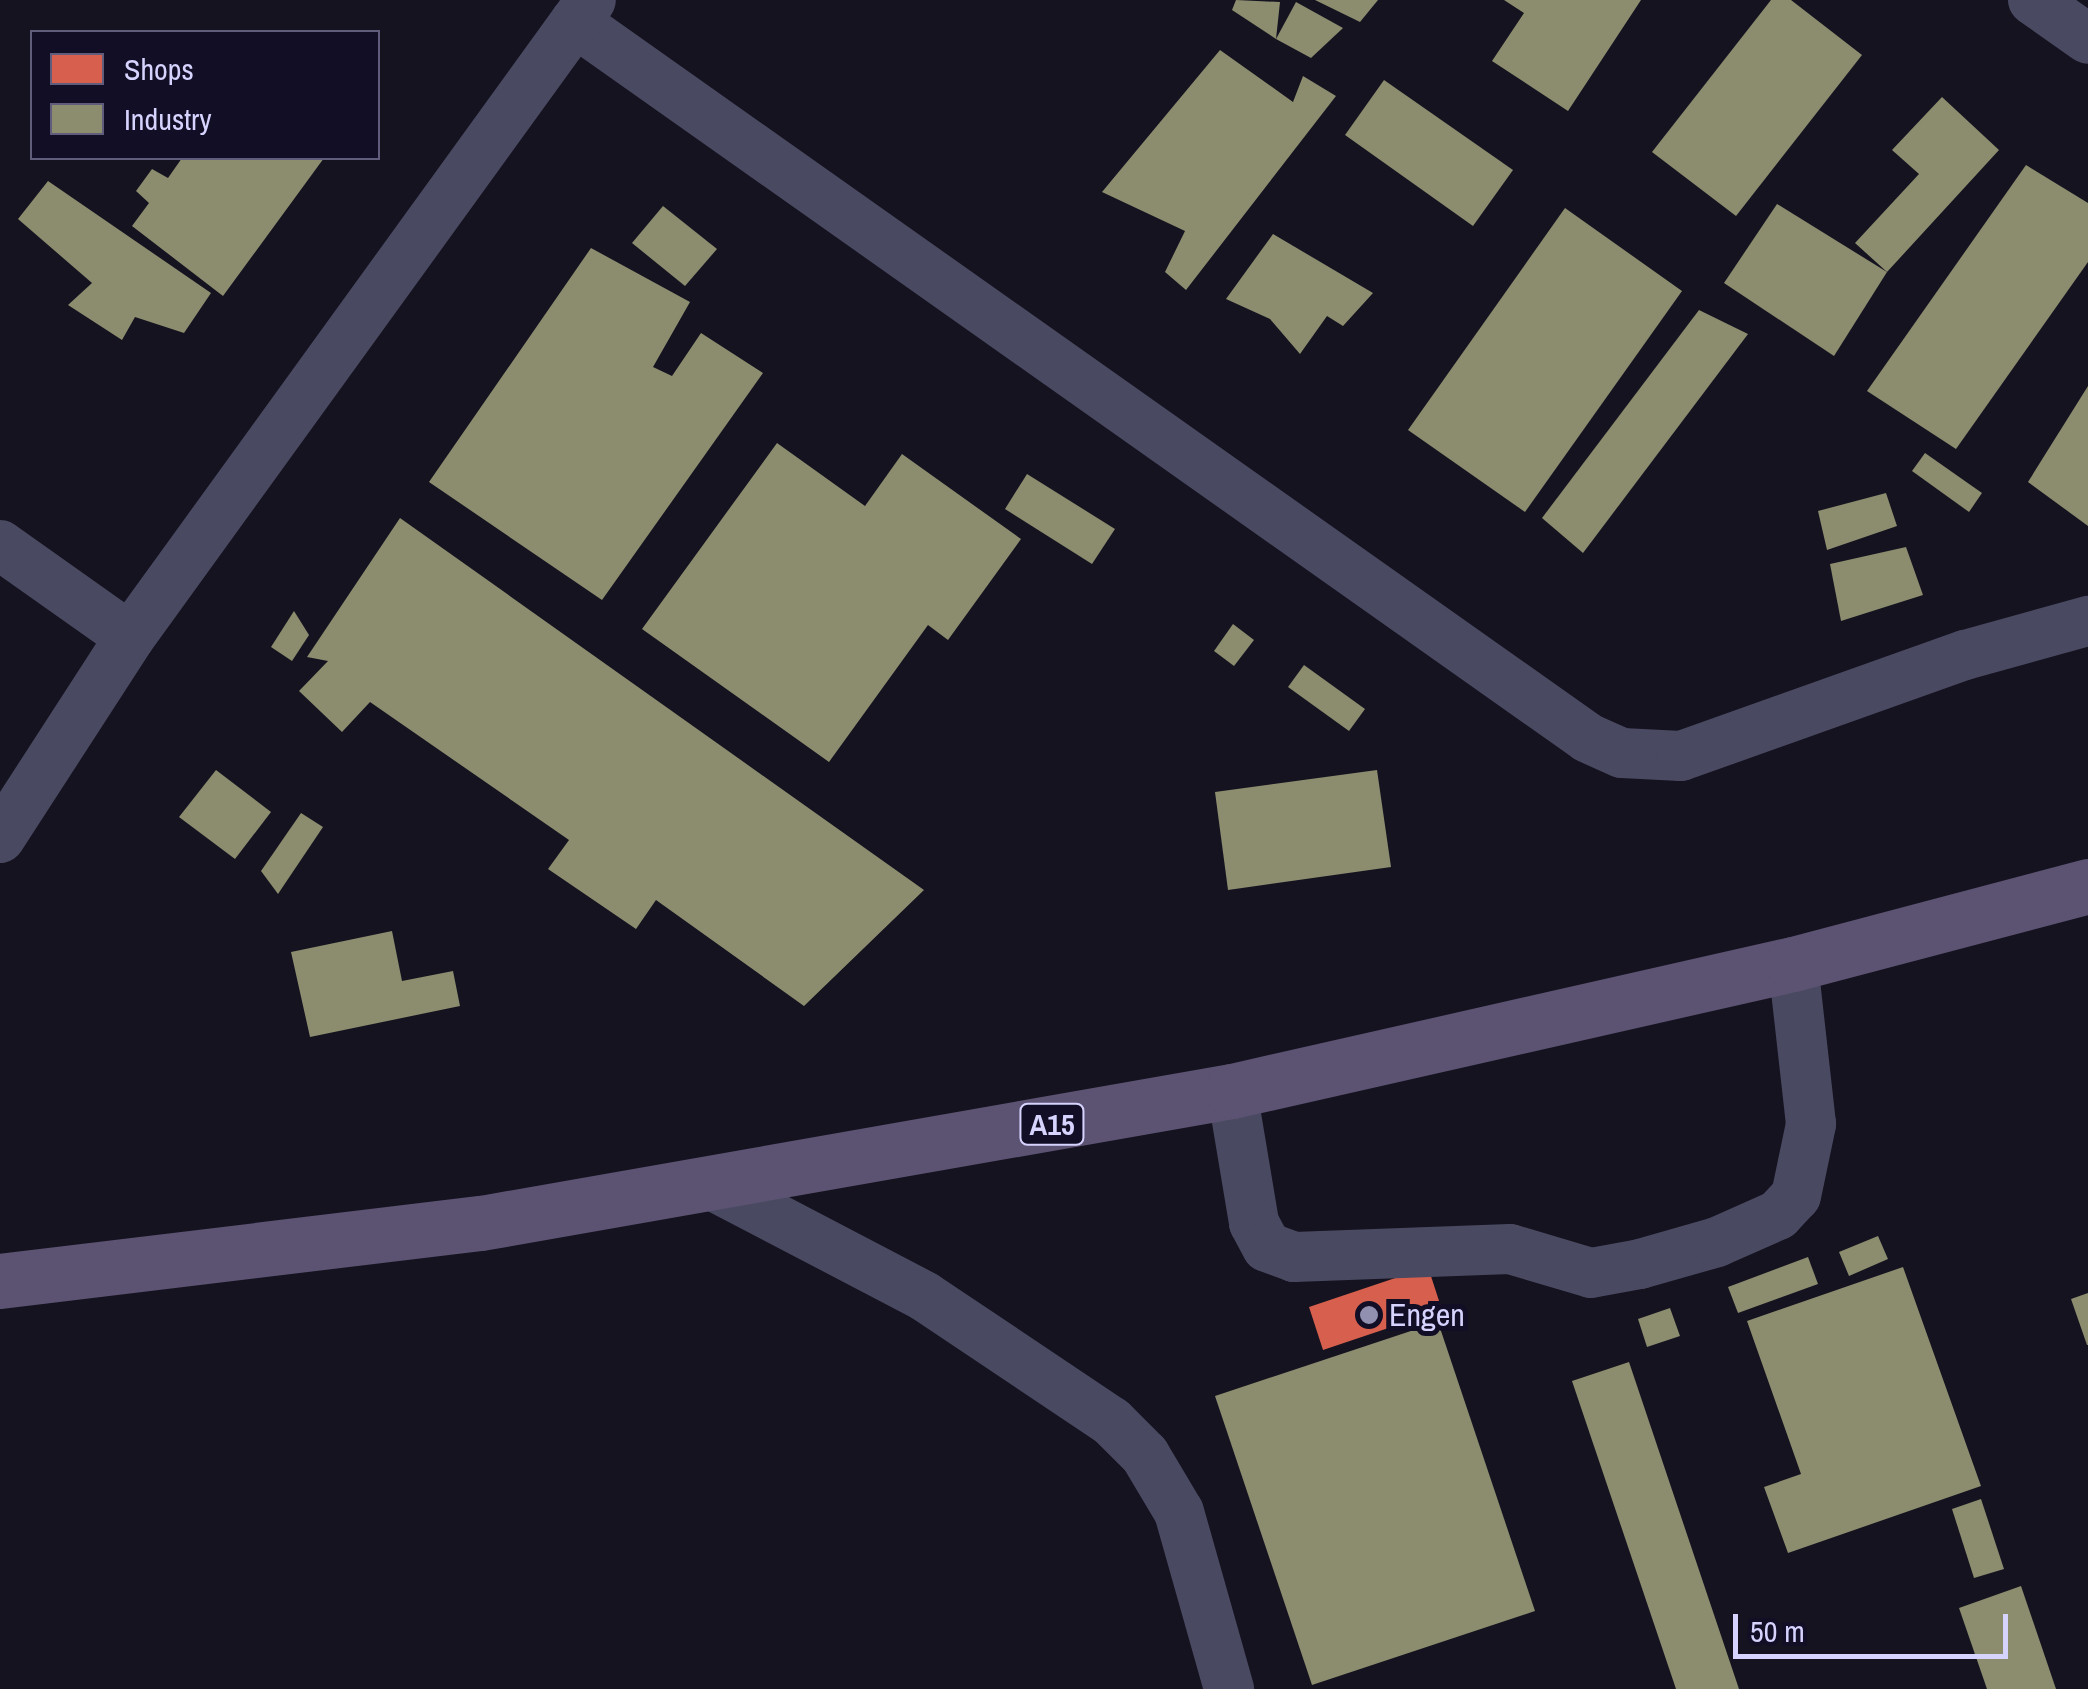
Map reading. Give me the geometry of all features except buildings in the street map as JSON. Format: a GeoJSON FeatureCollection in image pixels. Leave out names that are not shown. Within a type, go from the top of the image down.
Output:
{"type":"FeatureCollection","features":[{"type":"Feature","properties":{"kind":"main road","name":"A15"},"geometry":{"type":"LineString","coordinates":[[0,1282],[480,1223],[1232,1091],[1793,964],[2088,886]]}},
{"type":"Feature","properties":{"kind":"street"},"geometry":{"type":"LineString","coordinates":[[2033,0],[2088,39]]}},
{"type":"Feature","properties":{"kind":"street"},"geometry":{"type":"LineString","coordinates":[[0,838],[130,637],[583,11],[1588,738],[1622,753],[1681,756],[1966,656],[2088,621]]}},
{"type":"Feature","properties":{"kind":"street"},"geometry":{"type":"LineString","coordinates":[[0,546],[130,637]]}},
{"type":"Feature","properties":{"kind":"street"},"geometry":{"type":"LineString","coordinates":[[1232,1091],[1254,1223],[1267,1247],[1294,1257],[1510,1249],[1591,1273],[1640,1264],[1718,1242],[1778,1215],[1796,1196],[1812,1124],[1793,964]]}},
{"type":"Feature","properties":{"kind":"street"},"geometry":{"type":"LineString","coordinates":[[708,1184],[924,1296],[1110,1421],[1144,1455],[1179,1512],[1229,1689]]}},
{"type":"Feature","properties":{"kind":"place","name":"Engen"},"geometry":{"type":"Point","coordinates":[1369,1315]}}]}
